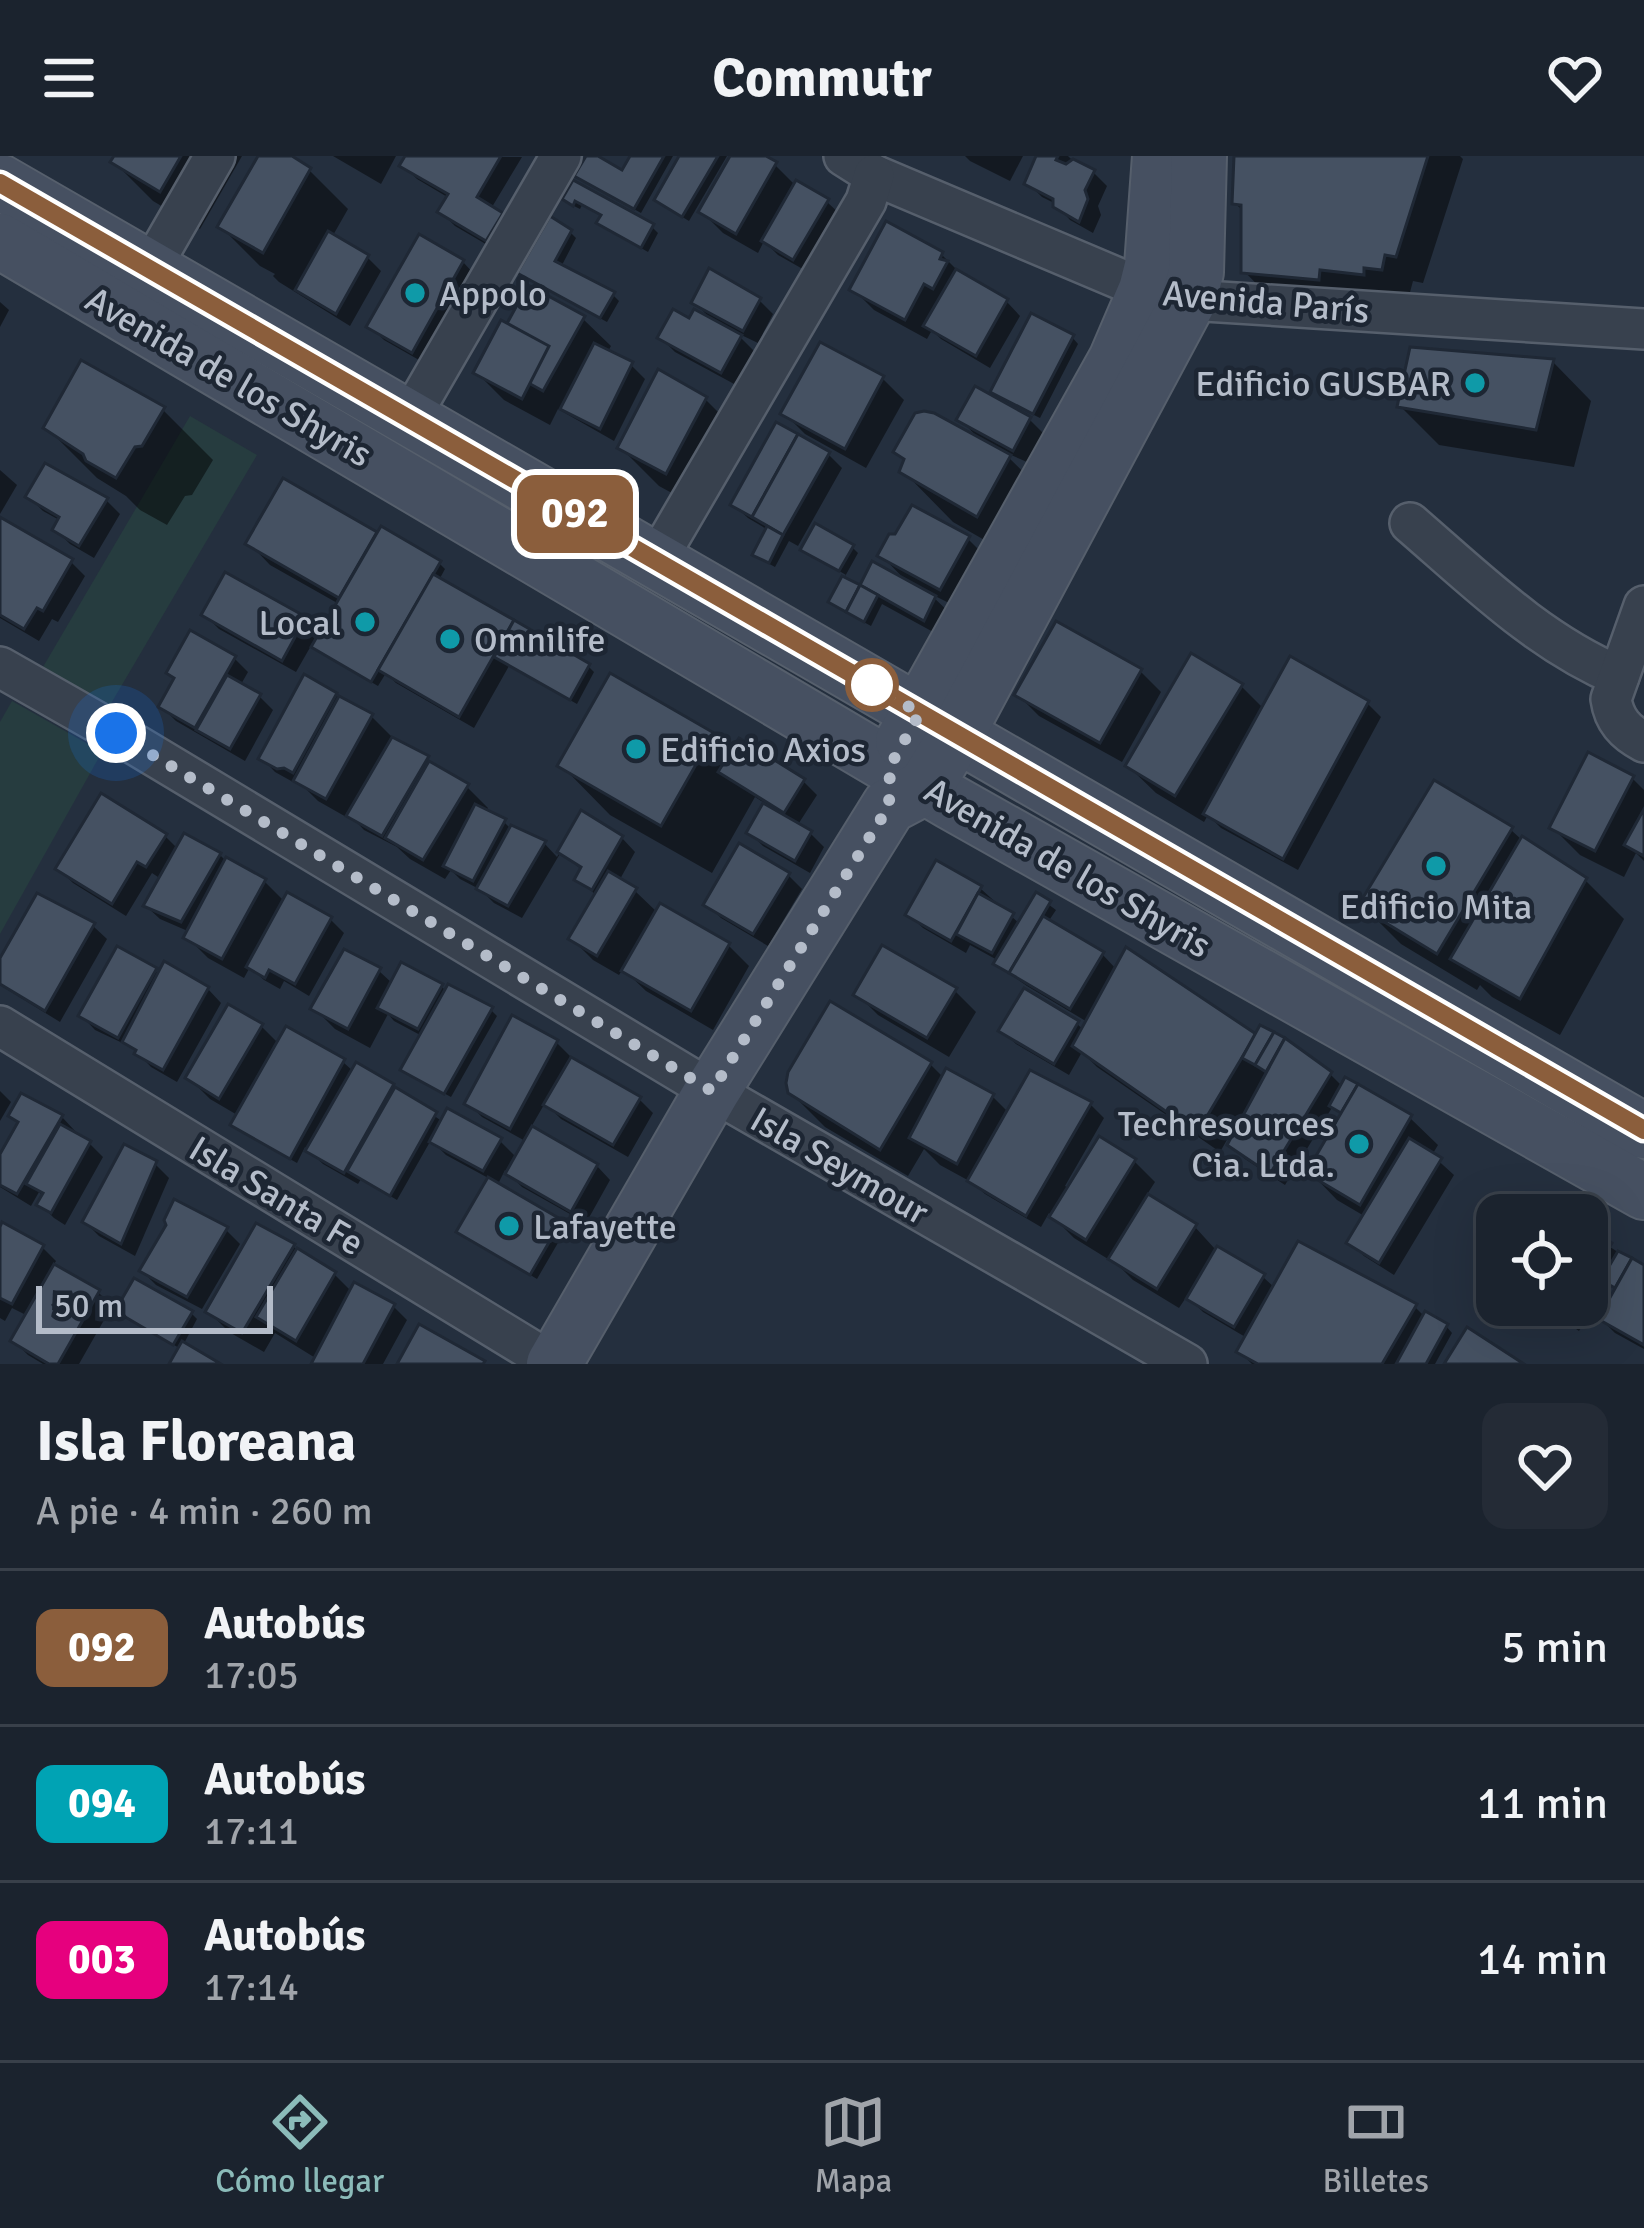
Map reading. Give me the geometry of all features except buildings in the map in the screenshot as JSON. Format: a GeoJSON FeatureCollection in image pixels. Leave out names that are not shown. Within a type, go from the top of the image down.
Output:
{"type":"FeatureCollection","features":[{"type":"Feature","properties":{"kind":"main road"},"geometry":{"type":"LineString","coordinates":[[1160,156],[1152,266],[1168,295]]}},
{"type":"Feature","properties":{"kind":"main road"},"geometry":{"type":"LineString","coordinates":[[554,1364],[712,1091],[938,724],[1168,295],[1196,272],[1199,156]]}},
{"type":"Feature","properties":{"kind":"main road","name":"Avenida de los Shyris"},"geometry":{"type":"LineString","coordinates":[[0,182],[1644,1130]]}},
{"type":"Feature","properties":{"kind":"main road","name":"Avenida de los Shyris"},"geometry":{"type":"LineString","coordinates":[[0,241],[901,786],[1644,1192]]}},
{"type":"Feature","properties":{"kind":"street"},"geometry":{"type":"LineString","coordinates":[[150,268],[215,156]]}},
{"type":"Feature","properties":{"kind":"street"},"geometry":{"type":"LineString","coordinates":[[409,418],[561,156]]}},
{"type":"Feature","properties":{"kind":"street"},"geometry":{"type":"LineString","coordinates":[[656,561],[866,201],[859,165]]}},
{"type":"Feature","properties":{"kind":"street","name":"Avenida París"},"geometry":{"type":"LineString","coordinates":[[859,165],[1168,295],[1644,328]]}},
{"type":"Feature","properties":{"kind":"street"},"geometry":{"type":"LineString","coordinates":[[1410,523],[1537,631],[1618,676]]}},
{"type":"Feature","properties":{"kind":"street"},"geometry":{"type":"LineString","coordinates":[[1644,606],[1611,699],[1623,728],[1644,742]]}},
{"type":"Feature","properties":{"kind":"street","name":"Isla Seymour"},"geometry":{"type":"LineString","coordinates":[[0,667],[712,1091],[1187,1364]]}},
{"type":"Feature","properties":{"kind":"street","name":"Isla Santa Fe"},"geometry":{"type":"LineString","coordinates":[[0,1026],[554,1364]]}},
{"type":"Feature","properties":{"kind":"green space"},"geometry":{"type":"Polygon","coordinates":[[[190,416],[257,455],[109,707],[43,667],[190,416]]]}},
{"type":"Feature","properties":{"kind":"green space"},"geometry":{"type":"Polygon","coordinates":[[[12,701],[102,752],[0,934],[0,722],[12,701]]]}},
{"type":"Feature","properties":{"kind":"bus line","name":"092"},"geometry":{"type":"LineString","coordinates":[[0,183],[1644,1130]]}},
{"type":"Feature","properties":{"kind":"place","name":"Appolo"},"geometry":{"type":"Point","coordinates":[415,293]}},
{"type":"Feature","properties":{"kind":"place","name":"Edificio GUSBAR"},"geometry":{"type":"Point","coordinates":[1475,383]}},
{"type":"Feature","properties":{"kind":"place","name":"Local"},"geometry":{"type":"Point","coordinates":[365,622]}},
{"type":"Feature","properties":{"kind":"place","name":"Omnilife"},"geometry":{"type":"Point","coordinates":[450,639]}},
{"type":"Feature","properties":{"kind":"place","name":"Edificio Axios"},"geometry":{"type":"Point","coordinates":[636,749]}},
{"type":"Feature","properties":{"kind":"place","name":"Edificio Mita"},"geometry":{"type":"Point","coordinates":[1436,866]}},
{"type":"Feature","properties":{"kind":"place","name":"Techresources Cia. Ltda."},"geometry":{"type":"Point","coordinates":[1359,1144]}},
{"type":"Feature","properties":{"kind":"place","name":"Lafayette"},"geometry":{"type":"Point","coordinates":[509,1226]}},
{"type":"Feature","properties":{"kind":"route"},"geometry":{"type":"LineString","coordinates":[[116,733],[712,1091],[889,806],[890,766],[920,713],[856,676],[872,685]]}}]}
